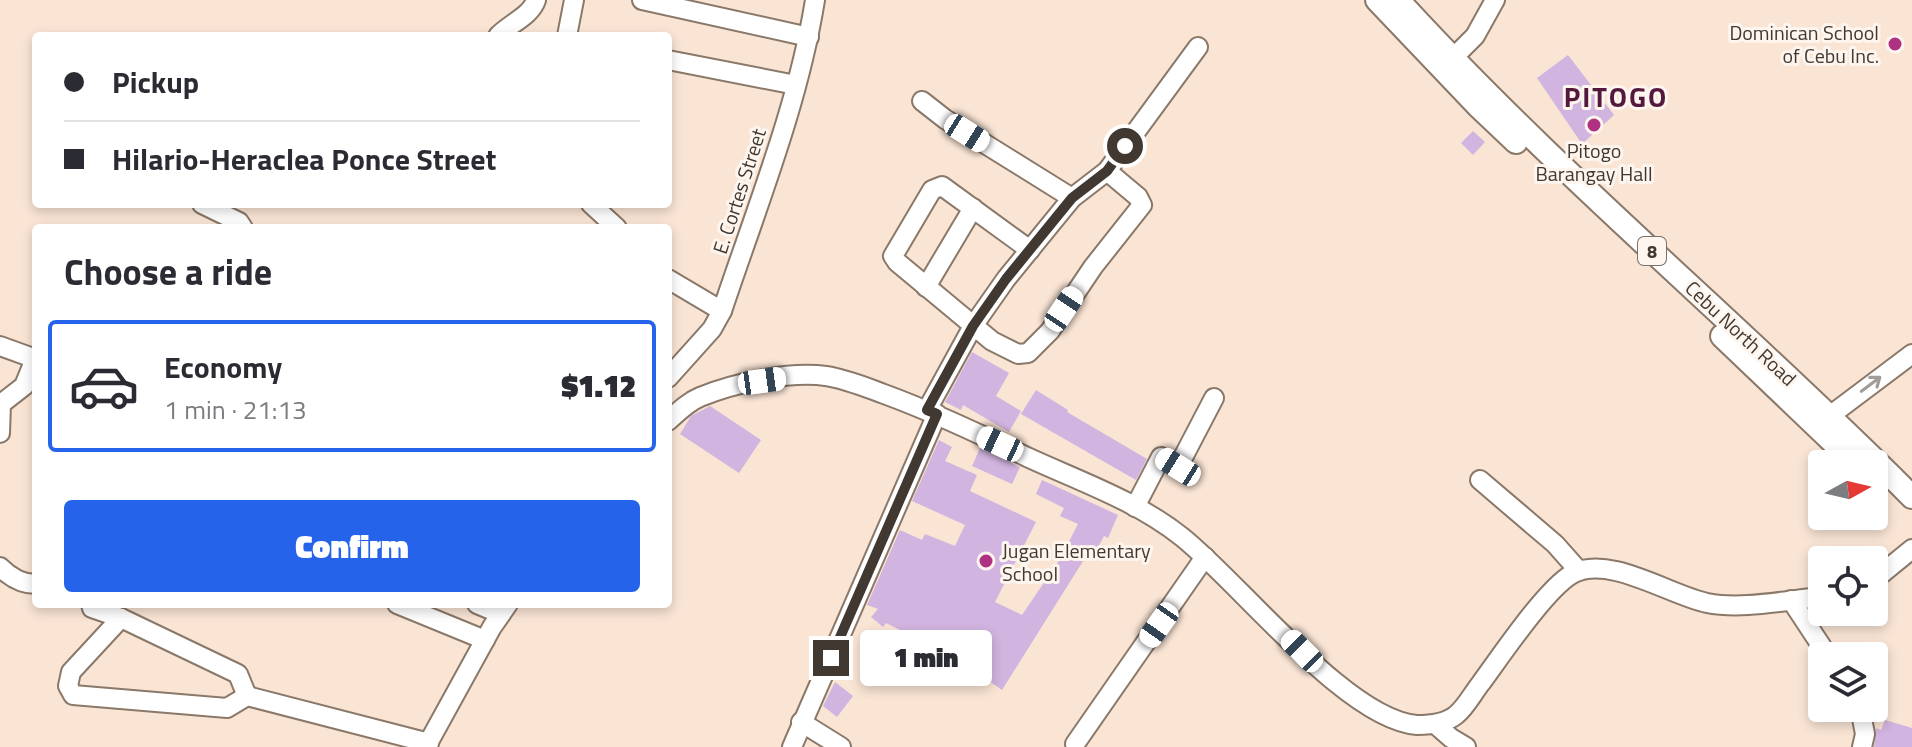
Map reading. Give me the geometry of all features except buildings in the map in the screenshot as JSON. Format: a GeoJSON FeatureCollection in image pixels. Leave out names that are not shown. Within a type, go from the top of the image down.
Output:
{"type":"FeatureCollection","features":[{"type":"Feature","properties":{"kind":"main road","name":"Cebu North Road"},"geometry":{"type":"LineString","coordinates":[[1377,0],[1551,156],[1823,421],[1912,497]]}},
{"type":"Feature","properties":{"kind":"main road","name":"Cebu North Road"},"geometry":{"type":"LineString","coordinates":[[1398,0],[1448,63]]}},
{"type":"Feature","properties":{"kind":"main road","name":"Cebu North Road"},"geometry":{"type":"LineString","coordinates":[[1823,421],[1845,450]]}},
{"type":"Feature","properties":{"kind":"main road"},"geometry":{"type":"LineString","coordinates":[[1888,493],[1912,515]]}},
{"type":"Feature","properties":{"kind":"street"},"geometry":{"type":"LineString","coordinates":[[502,32],[528,13],[536,0]]}},
{"type":"Feature","properties":{"kind":"street"},"geometry":{"type":"LineString","coordinates":[[568,32],[574,0]]}},
{"type":"Feature","properties":{"kind":"street"},"geometry":{"type":"LineString","coordinates":[[642,0],[809,37]]}},
{"type":"Feature","properties":{"kind":"street","name":"E. Cortes Street"},"geometry":{"type":"LineString","coordinates":[[672,374],[712,329],[722,311],[796,85],[815,0]]}},
{"type":"Feature","properties":{"kind":"street"},"geometry":{"type":"LineString","coordinates":[[1448,63],[1475,36],[1493,2]]}},
{"type":"Feature","properties":{"kind":"street"},"geometry":{"type":"LineString","coordinates":[[792,747],[932,412],[973,326],[1072,198],[1107,171],[1198,47]]}},
{"type":"Feature","properties":{"kind":"street"},"geometry":{"type":"LineString","coordinates":[[672,61],[796,85]]}},
{"type":"Feature","properties":{"kind":"street"},"geometry":{"type":"LineString","coordinates":[[922,101],[945,119],[1072,198]]}},
{"type":"Feature","properties":{"kind":"street"},"geometry":{"type":"LineString","coordinates":[[1030,250],[942,186],[932,190],[893,256],[992,341],[1018,354],[1028,353],[1036,347],[1142,205],[1138,197],[1107,171]]}},
{"type":"Feature","properties":{"kind":"street"},"geometry":{"type":"LineString","coordinates":[[210,208],[240,224]]}},
{"type":"Feature","properties":{"kind":"street"},"geometry":{"type":"LineString","coordinates":[[595,208],[613,224]]}},
{"type":"Feature","properties":{"kind":"street"},"geometry":{"type":"LineString","coordinates":[[926,287],[973,208]]}},
{"type":"Feature","properties":{"kind":"street"},"geometry":{"type":"LineString","coordinates":[[672,281],[722,311]]}},
{"type":"Feature","properties":{"kind":"street"},"geometry":{"type":"LineString","coordinates":[[0,346],[32,358]]}},
{"type":"Feature","properties":{"kind":"street"},"geometry":{"type":"LineString","coordinates":[[1823,421],[1912,354]]}},
{"type":"Feature","properties":{"kind":"street"},"geometry":{"type":"LineString","coordinates":[[0,433],[1,404],[24,386],[32,368]]}},
{"type":"Feature","properties":{"kind":"street"},"geometry":{"type":"LineString","coordinates":[[672,418],[701,396],[803,375],[851,381],[932,412],[1164,523],[1205,557],[1318,667],[1358,699],[1400,722],[1418,725],[1435,724],[1456,715],[1537,610],[1568,576],[1579,571],[1602,568],[1615,571],[1716,604],[1808,598]]}},
{"type":"Feature","properties":{"kind":"street"},"geometry":{"type":"LineString","coordinates":[[1135,507],[1161,457],[1178,467],[1214,398]]}},
{"type":"Feature","properties":{"kind":"street"},"geometry":{"type":"LineString","coordinates":[[1480,480],[1555,544],[1579,571]]}},
{"type":"Feature","properties":{"kind":"street"},"geometry":{"type":"LineString","coordinates":[[1888,569],[1912,549]]}},
{"type":"Feature","properties":{"kind":"street"},"geometry":{"type":"LineString","coordinates":[[1075,744],[1205,557]]}},
{"type":"Feature","properties":{"kind":"street"},"geometry":{"type":"LineString","coordinates":[[0,567],[6,574],[32,584]]}},
{"type":"Feature","properties":{"kind":"street"},"geometry":{"type":"LineString","coordinates":[[1791,600],[1819,642]]}},
{"type":"Feature","properties":{"kind":"street"},"geometry":{"type":"LineString","coordinates":[[92,608],[121,618],[238,674],[247,696]]}},
{"type":"Feature","properties":{"kind":"street"},"geometry":{"type":"LineString","coordinates":[[407,608],[485,640]]}},
{"type":"Feature","properties":{"kind":"street"},"geometry":{"type":"LineString","coordinates":[[121,618],[71,672],[68,686],[73,695],[227,708],[247,696],[427,745],[504,609]]}},
{"type":"Feature","properties":{"kind":"street"},"geometry":{"type":"LineString","coordinates":[[801,722],[841,747]]}},
{"type":"Feature","properties":{"kind":"street"},"geometry":{"type":"LineString","coordinates":[[1862,747],[1865,734],[1863,722]]}},
{"type":"Feature","properties":{"kind":"street"},"geometry":{"type":"LineString","coordinates":[[1435,724],[1455,744]]}},
{"type":"Feature","properties":{"kind":"place","name":"Dominican School of Cebu Inc."},"geometry":{"type":"Point","coordinates":[1895,44]}},
{"type":"Feature","properties":{"kind":"place","name":"Pitogo Barangay Hall"},"geometry":{"type":"Point","coordinates":[1594,125]}},
{"type":"Feature","properties":{"kind":"place","name":"Jugan Elementary School"},"geometry":{"type":"Point","coordinates":[986,561]}},
{"type":"Feature","properties":{"kind":"district","name":"PITOGO"},"geometry":{"type":"Point","coordinates":[1616,96]}},
{"type":"Feature","properties":{"kind":"route"},"geometry":{"type":"LineString","coordinates":[[831,658],[937,414],[927,410],[973,326],[1006,279],[1072,198],[1107,171],[1125,146]]}}]}
